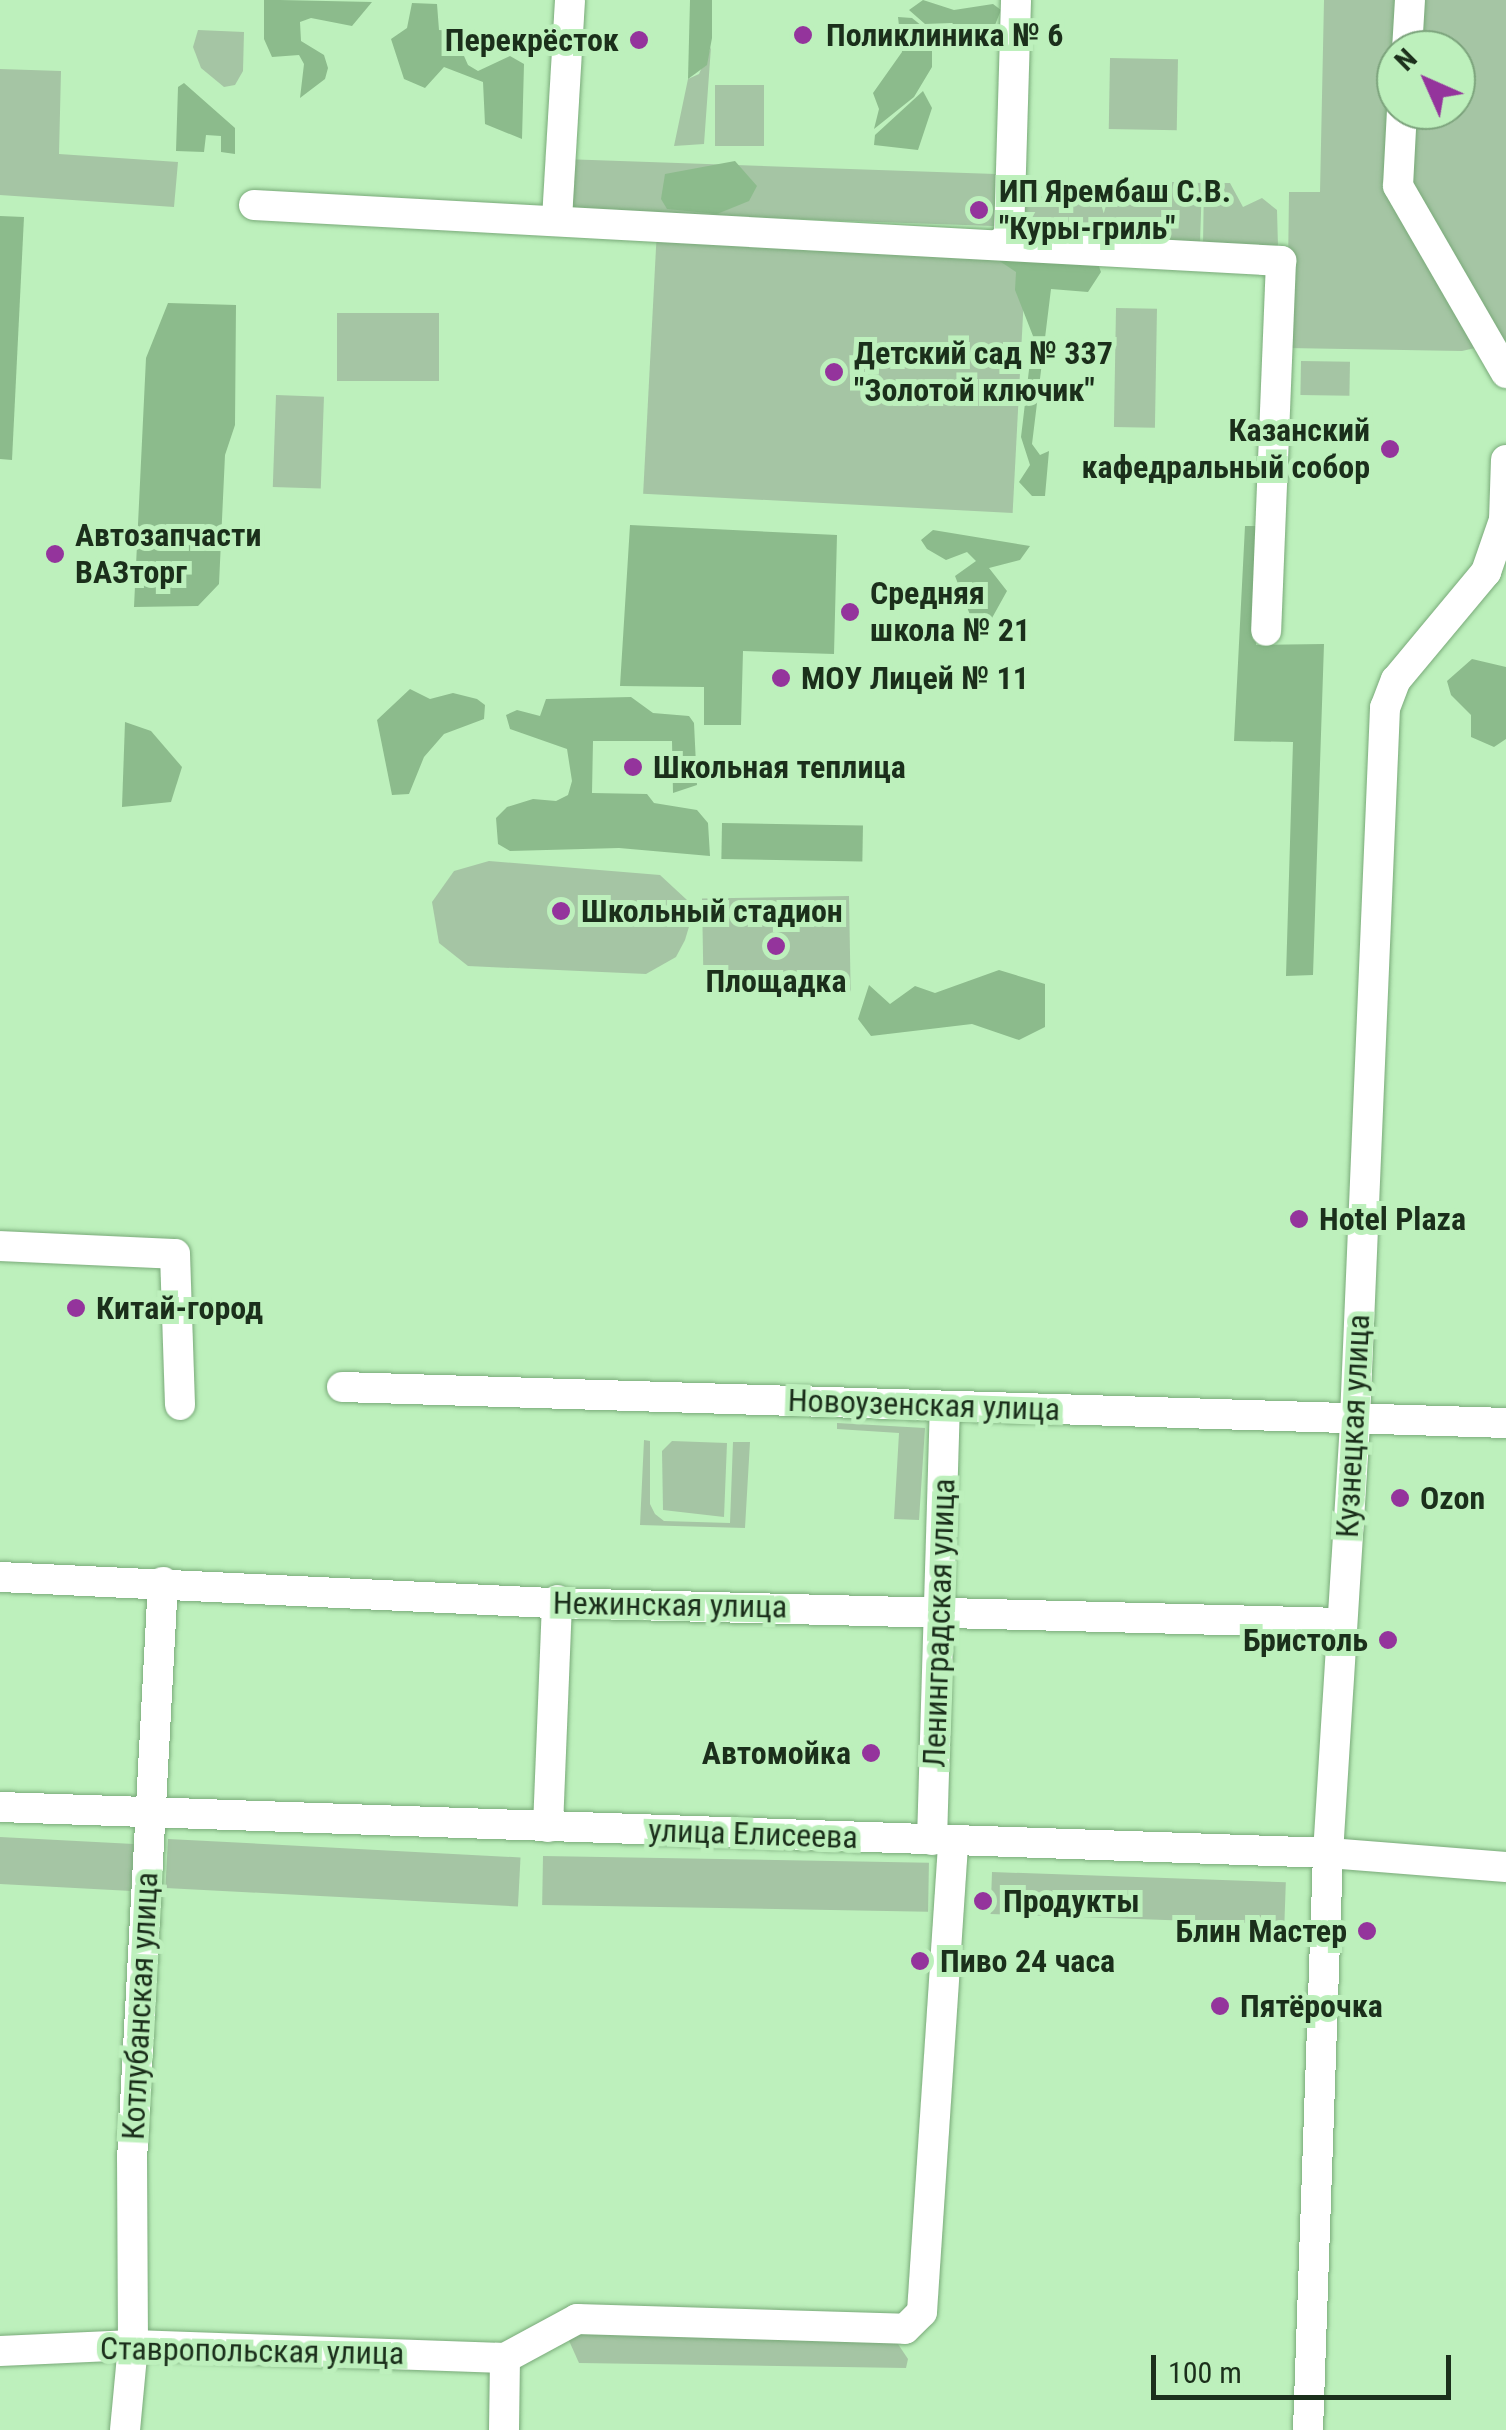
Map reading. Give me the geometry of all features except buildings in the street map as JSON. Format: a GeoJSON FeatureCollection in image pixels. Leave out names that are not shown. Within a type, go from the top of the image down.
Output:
{"type":"FeatureCollection","features":[{"type":"Feature","properties":{"kind":"street"},"geometry":{"type":"LineString","coordinates":[[556,219],[570,0]]}},
{"type":"Feature","properties":{"kind":"street"},"geometry":{"type":"LineString","coordinates":[[998,244],[1009,237],[1016,0]]}},
{"type":"Feature","properties":{"kind":"street"},"geometry":{"type":"LineString","coordinates":[[1408,30],[1410,0]]}},
{"type":"Feature","properties":{"kind":"street"},"geometry":{"type":"LineString","coordinates":[[1401,130],[1398,186],[1506,373]]}},
{"type":"Feature","properties":{"kind":"street"},"geometry":{"type":"LineString","coordinates":[[254,205],[1281,261],[1266,631]]}},
{"type":"Feature","properties":{"kind":"street","name":"Кузнецкая улица"},"geometry":{"type":"LineString","coordinates":[[1308,2430],[1328,1853],[1355,1418],[1384,708],[1396,680],[1486,572],[1505,520],[1506,460]]}},
{"type":"Feature","properties":{"kind":"street"},"geometry":{"type":"LineString","coordinates":[[0,1246],[175,1254],[180,1405]]}},
{"type":"Feature","properties":{"kind":"street","name":"Новоузенская улица"},"geometry":{"type":"LineString","coordinates":[[342,1386],[1506,1423]]}},
{"type":"Feature","properties":{"kind":"street","name":"Ленинградская улица"},"geometry":{"type":"LineString","coordinates":[[505,2358],[577,2319],[905,2329],[922,2312],[942,1840],[945,1406]]}},
{"type":"Feature","properties":{"kind":"street","name":"Нежинская улица"},"geometry":{"type":"LineString","coordinates":[[0,1577],[557,1600],[1340,1623]]}},
{"type":"Feature","properties":{"kind":"street","name":"Котлубанская улица"},"geometry":{"type":"LineString","coordinates":[[125,2430],[133,2346],[132,2160],[163,1582]]}},
{"type":"Feature","properties":{"kind":"street"},"geometry":{"type":"LineString","coordinates":[[548,1826],[557,1600]]}},
{"type":"Feature","properties":{"kind":"street","name":"улица Елисеева"},"geometry":{"type":"LineString","coordinates":[[0,1807],[1328,1853],[1506,1867]]}},
{"type":"Feature","properties":{"kind":"street","name":"Ставропольская улица"},"geometry":{"type":"LineString","coordinates":[[0,2351],[133,2346],[505,2358]]}},
{"type":"Feature","properties":{"kind":"street"},"geometry":{"type":"LineString","coordinates":[[504,2430],[505,2358]]}},
{"type":"Feature","properties":{"kind":"green space"},"geometry":{"type":"Polygon","coordinates":[[[264,0],[372,2],[352,26],[311,18],[300,22],[301,41],[324,55],[328,68],[325,79],[300,98],[304,64],[299,55],[272,57],[264,39],[264,0]]]}},
{"type":"Feature","properties":{"kind":"green space"},"geometry":{"type":"Polygon","coordinates":[[[690,0],[712,0],[712,38],[707,65],[688,79],[690,0]]]}},
{"type":"Feature","properties":{"kind":"green space"},"geometry":{"type":"Polygon","coordinates":[[[923,0],[954,10],[993,4],[1001,10],[993,30],[966,34],[952,23],[925,24],[909,10],[923,0]]]}},
{"type":"Feature","properties":{"kind":"green space"},"geometry":{"type":"Polygon","coordinates":[[[1324,0],[1506,0],[1506,341],[1462,351],[1287,348],[1289,192],[1320,192],[1324,0]]]}},
{"type":"Feature","properties":{"kind":"green space"},"geometry":{"type":"Polygon","coordinates":[[[412,3],[437,4],[439,30],[453,31],[468,65],[478,71],[510,56],[524,64],[522,139],[485,124],[483,82],[444,67],[425,88],[404,79],[391,39],[407,28],[412,3]]]}},
{"type":"Feature","properties":{"kind":"green space"},"geometry":{"type":"Polygon","coordinates":[[[898,17],[912,18],[932,34],[932,67],[914,97],[874,129],[879,109],[873,93],[902,52],[898,17]]]}},
{"type":"Feature","properties":{"kind":"green space"},"geometry":{"type":"Polygon","coordinates":[[[198,30],[244,32],[243,71],[235,85],[224,87],[201,68],[193,47],[198,30]]]}},
{"type":"Feature","properties":{"kind":"green space"},"geometry":{"type":"Polygon","coordinates":[[[711,47],[704,144],[674,146],[688,79],[699,74],[711,47]]]}},
{"type":"Feature","properties":{"kind":"green space"},"geometry":{"type":"Polygon","coordinates":[[[1110,58],[1178,59],[1177,130],[1109,129],[1110,58]]]}},
{"type":"Feature","properties":{"kind":"green space"},"geometry":{"type":"Polygon","coordinates":[[[0,69],[61,71],[59,154],[178,162],[174,207],[0,195],[0,69]]]}},
{"type":"Feature","properties":{"kind":"green space"},"geometry":{"type":"Polygon","coordinates":[[[184,83],[235,128],[235,154],[221,152],[221,136],[206,135],[204,152],[176,151],[178,87],[184,83]]]}},
{"type":"Feature","properties":{"kind":"green space"},"geometry":{"type":"Polygon","coordinates":[[[715,85],[764,85],[764,146],[715,146],[715,85]]]}},
{"type":"Feature","properties":{"kind":"green space"},"geometry":{"type":"Polygon","coordinates":[[[923,91],[932,108],[918,150],[874,145],[875,135],[923,91]]]}},
{"type":"Feature","properties":{"kind":"green space"},"geometry":{"type":"Polygon","coordinates":[[[563,159],[1003,174],[1001,226],[561,211],[563,159]]]}},
{"type":"Feature","properties":{"kind":"green space"},"geometry":{"type":"Polygon","coordinates":[[[735,161],[757,186],[749,201],[717,214],[667,209],[661,199],[665,174],[735,161]]]}},
{"type":"Feature","properties":{"kind":"green space"},"geometry":{"type":"Polygon","coordinates":[[[1171,182],[1202,183],[1200,243],[1009,237],[1021,196],[1170,201],[1171,182]]]}},
{"type":"Feature","properties":{"kind":"green space"},"geometry":{"type":"Polygon","coordinates":[[[1204,183],[1230,183],[1243,207],[1262,198],[1277,210],[1278,247],[1203,244],[1204,183]]]}},
{"type":"Feature","properties":{"kind":"green space"},"geometry":{"type":"Polygon","coordinates":[[[0,216],[24,217],[12,460],[0,459],[0,216]]]}},
{"type":"Feature","properties":{"kind":"green space","name":"Детский сад № 337 \"Золотой ключик\""},"geometry":{"type":"Polygon","coordinates":[[[657,229],[1026,248],[1013,513],[643,494],[657,229]]]}},
{"type":"Feature","properties":{"kind":"green space"},"geometry":{"type":"Polygon","coordinates":[[[992,256],[1097,261],[1101,272],[1088,292],[1051,289],[1032,444],[1040,455],[1049,451],[1045,496],[1032,496],[1019,482],[1030,465],[1021,437],[1033,336],[1015,290],[1016,272],[992,256]]]}},
{"type":"Feature","properties":{"kind":"green space"},"geometry":{"type":"Polygon","coordinates":[[[168,303],[236,305],[235,425],[225,455],[219,584],[198,606],[134,607],[146,358],[168,303]]]}},
{"type":"Feature","properties":{"kind":"green space"},"geometry":{"type":"Polygon","coordinates":[[[1116,308],[1157,309],[1155,428],[1114,427],[1116,308]]]}},
{"type":"Feature","properties":{"kind":"green space"},"geometry":{"type":"Polygon","coordinates":[[[337,313],[439,313],[439,381],[337,381],[337,313]]]}},
{"type":"Feature","properties":{"kind":"green space"},"geometry":{"type":"Polygon","coordinates":[[[1301,361],[1350,362],[1349,396],[1300,395],[1301,361]]]}},
{"type":"Feature","properties":{"kind":"green space"},"geometry":{"type":"Polygon","coordinates":[[[276,395],[324,397],[321,489],[273,487],[276,395]]]}},
{"type":"Feature","properties":{"kind":"green space"},"geometry":{"type":"Polygon","coordinates":[[[630,525],[837,535],[834,654],[743,651],[741,725],[704,725],[704,687],[620,686],[630,525]]]}},
{"type":"Feature","properties":{"kind":"green space"},"geometry":{"type":"Polygon","coordinates":[[[1245,526],[1261,526],[1256,645],[1324,644],[1313,975],[1286,976],[1293,742],[1234,741],[1245,526]]]}},
{"type":"Feature","properties":{"kind":"green space"},"geometry":{"type":"Polygon","coordinates":[[[933,530],[1030,546],[1020,560],[989,568],[1007,591],[987,627],[972,620],[955,576],[976,561],[967,552],[946,560],[927,549],[921,540],[933,530]]]}},
{"type":"Feature","properties":{"kind":"green space"},"geometry":{"type":"Polygon","coordinates":[[[1472,659],[1506,667],[1506,739],[1494,747],[1471,737],[1471,715],[1451,695],[1447,681],[1472,659]]]}},
{"type":"Feature","properties":{"kind":"green space"},"geometry":{"type":"Polygon","coordinates":[[[410,689],[430,699],[453,693],[477,699],[485,705],[484,719],[444,734],[424,757],[409,794],[392,795],[377,720],[410,689]]]}},
{"type":"Feature","properties":{"kind":"green space"},"geometry":{"type":"Polygon","coordinates":[[[631,697],[653,713],[689,716],[694,723],[697,785],[673,793],[672,741],[593,741],[592,793],[647,794],[654,803],[697,810],[708,823],[710,856],[619,848],[510,851],[498,844],[496,818],[507,807],[533,799],[556,801],[568,795],[572,781],[567,749],[510,729],[506,715],[517,710],[540,716],[546,699],[631,697]]]}},
{"type":"Feature","properties":{"kind":"green space"},"geometry":{"type":"Polygon","coordinates":[[[125,722],[151,731],[182,767],[171,802],[122,807],[125,722]]]}},
{"type":"Feature","properties":{"kind":"green space"},"geometry":{"type":"Polygon","coordinates":[[[722,823],[863,825],[862,861],[721,859],[722,823]]]}},
{"type":"Feature","properties":{"kind":"green space","name":"Школьный стадион"},"geometry":{"type":"Polygon","coordinates":[[[489,861],[660,875],[687,900],[691,920],[685,940],[676,957],[646,974],[468,966],[439,943],[432,902],[454,871],[489,861]]]}},
{"type":"Feature","properties":{"kind":"green space","name":"Площадка"},"geometry":{"type":"Polygon","coordinates":[[[849,896],[851,994],[704,997],[702,899],[849,896]]]}},
{"type":"Feature","properties":{"kind":"green space"},"geometry":{"type":"Polygon","coordinates":[[[999,970],[1045,984],[1045,1027],[1019,1040],[972,1024],[871,1036],[858,1019],[869,985],[890,1004],[915,986],[935,993],[999,970]]]}},
{"type":"Feature","properties":{"kind":"green space"},"geometry":{"type":"Polygon","coordinates":[[[837,1423],[925,1428],[919,1520],[894,1519],[899,1433],[837,1429],[837,1423]]]}},
{"type":"Feature","properties":{"kind":"green space"},"geometry":{"type":"Polygon","coordinates":[[[644,1440],[650,1441],[650,1504],[655,1514],[664,1521],[730,1523],[733,1442],[750,1442],[745,1528],[640,1525],[644,1440]]]}},
{"type":"Feature","properties":{"kind":"green space"},"geometry":{"type":"Polygon","coordinates":[[[672,1441],[727,1443],[724,1517],[663,1510],[662,1451],[672,1441]]]}},
{"type":"Feature","properties":{"kind":"green space"},"geometry":{"type":"Polygon","coordinates":[[[0,1837],[134,1844],[131,1891],[0,1884],[0,1837]]]}},
{"type":"Feature","properties":{"kind":"green space"},"geometry":{"type":"Polygon","coordinates":[[[168,1839],[521,1857],[518,1906],[165,1888],[168,1839]]]}},
{"type":"Feature","properties":{"kind":"green space"},"geometry":{"type":"Polygon","coordinates":[[[543,1856],[929,1863],[928,1912],[542,1905],[543,1856]]]}},
{"type":"Feature","properties":{"kind":"green space"},"geometry":{"type":"Polygon","coordinates":[[[992,1872],[1286,1882],[1284,1924],[991,1914],[992,1872]]]}},
{"type":"Feature","properties":{"kind":"green space"},"geometry":{"type":"Polygon","coordinates":[[[566,2334],[896,2341],[908,2359],[906,2368],[579,2363],[566,2334]]]}},
{"type":"Feature","properties":{"kind":"place","name":"Поликлиника № 6"},"geometry":{"type":"Point","coordinates":[803,35]}},
{"type":"Feature","properties":{"kind":"place","name":"Перекрёсток"},"geometry":{"type":"Point","coordinates":[639,40]}},
{"type":"Feature","properties":{"kind":"place","name":"ИП Ярембаш С.В. \"Куры-гриль\""},"geometry":{"type":"Point","coordinates":[979,210]}},
{"type":"Feature","properties":{"kind":"place","name":"Детский сад № 337 \"Золотой ключик\""},"geometry":{"type":"Point","coordinates":[834,372]}},
{"type":"Feature","properties":{"kind":"place","name":"Казанский кафедральный собор"},"geometry":{"type":"Point","coordinates":[1390,449]}},
{"type":"Feature","properties":{"kind":"place","name":"Автозапчасти ВАЗторг"},"geometry":{"type":"Point","coordinates":[55,554]}},
{"type":"Feature","properties":{"kind":"place","name":"Средняя школа № 21"},"geometry":{"type":"Point","coordinates":[850,612]}},
{"type":"Feature","properties":{"kind":"place","name":"МОУ Лицей № 11"},"geometry":{"type":"Point","coordinates":[781,678]}},
{"type":"Feature","properties":{"kind":"place","name":"Школьная теплица"},"geometry":{"type":"Point","coordinates":[633,767]}},
{"type":"Feature","properties":{"kind":"place","name":"Школьный стадион"},"geometry":{"type":"Point","coordinates":[561,911]}},
{"type":"Feature","properties":{"kind":"place","name":"Площадка"},"geometry":{"type":"Point","coordinates":[776,946]}},
{"type":"Feature","properties":{"kind":"place","name":"Hotel Plaza"},"geometry":{"type":"Point","coordinates":[1299,1219]}},
{"type":"Feature","properties":{"kind":"place","name":"Китай-город"},"geometry":{"type":"Point","coordinates":[76,1308]}},
{"type":"Feature","properties":{"kind":"place","name":"Ozon"},"geometry":{"type":"Point","coordinates":[1400,1498]}},
{"type":"Feature","properties":{"kind":"place","name":"Бристоль"},"geometry":{"type":"Point","coordinates":[1388,1640]}},
{"type":"Feature","properties":{"kind":"place","name":"Автомойка"},"geometry":{"type":"Point","coordinates":[871,1753]}},
{"type":"Feature","properties":{"kind":"place","name":"Продукты"},"geometry":{"type":"Point","coordinates":[983,1901]}},
{"type":"Feature","properties":{"kind":"place","name":"Блин Мастер"},"geometry":{"type":"Point","coordinates":[1367,1931]}},
{"type":"Feature","properties":{"kind":"place","name":"Пиво 24 часа"},"geometry":{"type":"Point","coordinates":[920,1961]}},
{"type":"Feature","properties":{"kind":"place","name":"Пятёрочка"},"geometry":{"type":"Point","coordinates":[1220,2006]}}]}
